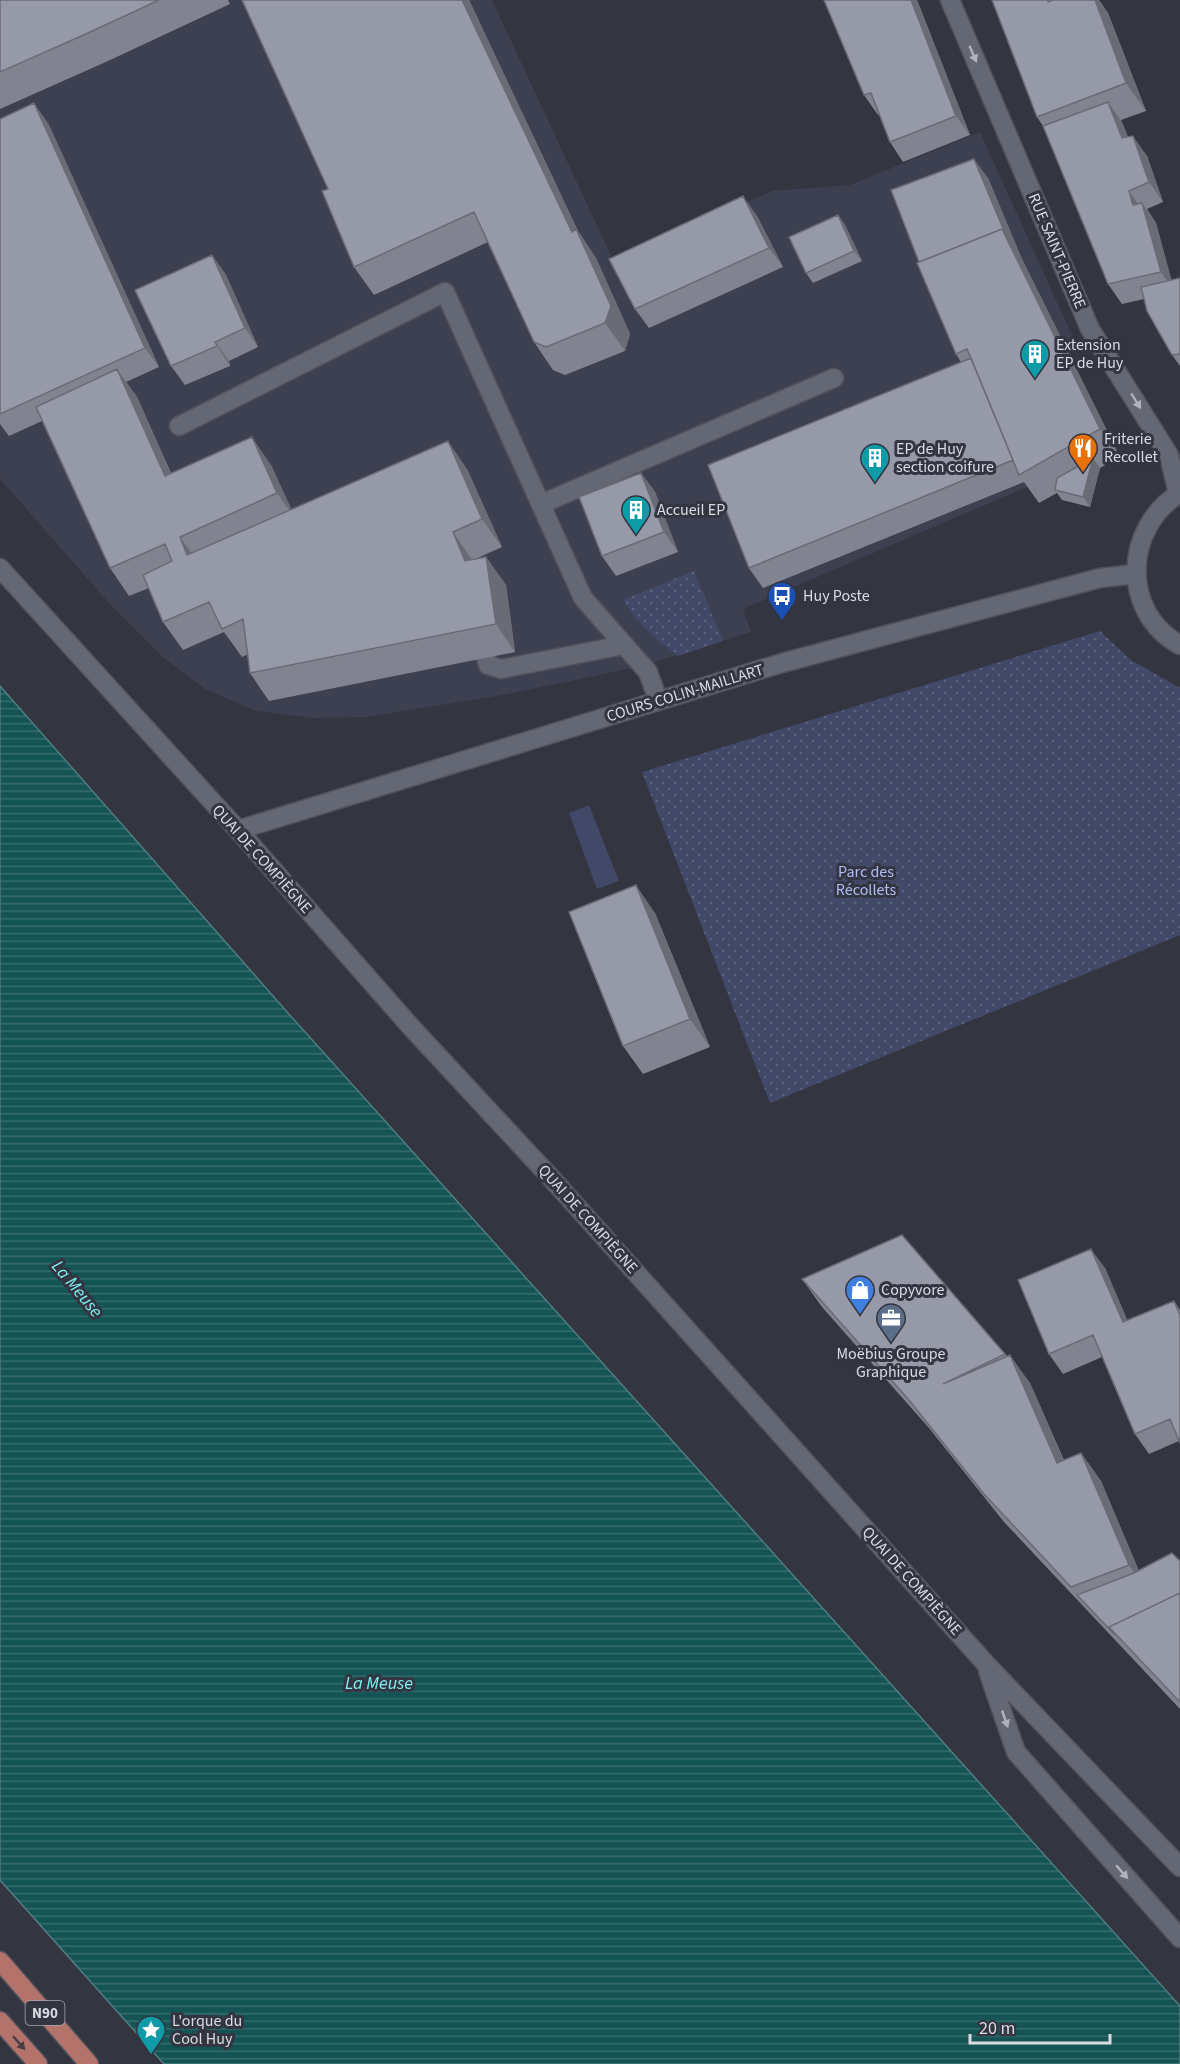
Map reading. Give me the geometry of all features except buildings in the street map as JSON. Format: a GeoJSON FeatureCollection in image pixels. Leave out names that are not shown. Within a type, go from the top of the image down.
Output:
{"type":"FeatureCollection","features":[{"type":"Feature","properties":{"kind":"main road","name":"RUE SAINT-PIERRE"},"geometry":{"type":"LineString","coordinates":[[950,0],[1090,329],[1169,454],[1179,493]]}},
{"type":"Feature","properties":{"kind":"main road"},"geometry":{"type":"LineString","coordinates":[[179,426],[445,292],[583,598],[648,672],[658,700]]}},
{"type":"Feature","properties":{"kind":"main road"},"geometry":{"type":"LineString","coordinates":[[541,504],[834,378]]}},
{"type":"Feature","properties":{"kind":"main road"},"geometry":{"type":"LineString","coordinates":[[1179,493],[1155,515],[1140,543],[1136,574],[1140,599],[1153,622],[1180,645]]}},
{"type":"Feature","properties":{"kind":"main road","name":"QUAI DE COMPIÈGNE"},"geometry":{"type":"LineString","coordinates":[[0,568],[238,830],[403,1018],[553,1180],[986,1664],[1180,1867]]}},
{"type":"Feature","properties":{"kind":"main road","name":"COURS COLIN-MAILLART"},"geometry":{"type":"LineString","coordinates":[[238,830],[782,663],[1100,578],[1136,574]]}},
{"type":"Feature","properties":{"kind":"main road"},"geometry":{"type":"LineString","coordinates":[[486,657],[488,665],[501,669],[624,645]]}},
{"type":"Feature","properties":{"kind":"main road"},"geometry":{"type":"LineString","coordinates":[[986,1664],[1016,1752],[1180,1938]]}},
{"type":"Feature","properties":{"kind":"main road","name":"N90"},"geometry":{"type":"LineString","coordinates":[[0,1962],[89,2064]]}},
{"type":"Feature","properties":{"kind":"main road","name":"N90"},"geometry":{"type":"LineString","coordinates":[[0,2021],[38,2064]]}},
{"type":"Feature","properties":{"kind":"shaded area"},"geometry":{"type":"Polygon","coordinates":[[[18,0],[492,0],[614,262],[772,191],[850,185],[980,132],[1079,351],[997,379],[1041,481],[743,609],[751,632],[642,666],[503,695],[366,717],[311,718],[253,710],[205,689],[163,657],[108,602],[0,479],[0,12],[18,0]]]}},
{"type":"Feature","properties":{"kind":"green space"},"geometry":{"type":"Polygon","coordinates":[[[694,571],[723,641],[678,656],[648,631],[623,600],[694,571]]]}},
{"type":"Feature","properties":{"kind":"green space","name":"Parc des Récollets"},"geometry":{"type":"Polygon","coordinates":[[[1100,631],[1131,660],[1180,688],[1180,935],[770,1103],[642,772],[1100,631]]]}},
{"type":"Feature","properties":{"kind":"green space"},"geometry":{"type":"Polygon","coordinates":[[[589,805],[619,881],[597,889],[569,813],[589,805]]]}},
{"type":"Feature","properties":{"kind":"water","name":"La Meuse"},"geometry":{"type":"Polygon","coordinates":[[[0,686],[288,1013],[1180,2006],[1180,2064],[164,2064],[0,1880],[0,686]]]}},
{"type":"Feature","properties":{"kind":"place","name":"Extension EP de Huy"},"geometry":{"type":"Point","coordinates":[1035,380]}},
{"type":"Feature","properties":{"kind":"place","name":"Friterie Recollet"},"geometry":{"type":"Point","coordinates":[1083,474]}},
{"type":"Feature","properties":{"kind":"place","name":"EP de Huy section coifure"},"geometry":{"type":"Point","coordinates":[875,484]}},
{"type":"Feature","properties":{"kind":"place","name":"Accueil EP"},"geometry":{"type":"Point","coordinates":[636,536]}},
{"type":"Feature","properties":{"kind":"place","name":"Huy Poste"},"geometry":{"type":"Point","coordinates":[782,622]}},
{"type":"Feature","properties":{"kind":"place","name":"Copyvore"},"geometry":{"type":"Point","coordinates":[860,1316]}},
{"type":"Feature","properties":{"kind":"place","name":"Moëbius Groupe Graphique"},"geometry":{"type":"Point","coordinates":[891,1344]}},
{"type":"Feature","properties":{"kind":"place","name":"L'orque du Cool Huy"},"geometry":{"type":"Point","coordinates":[151,2056]}}]}
